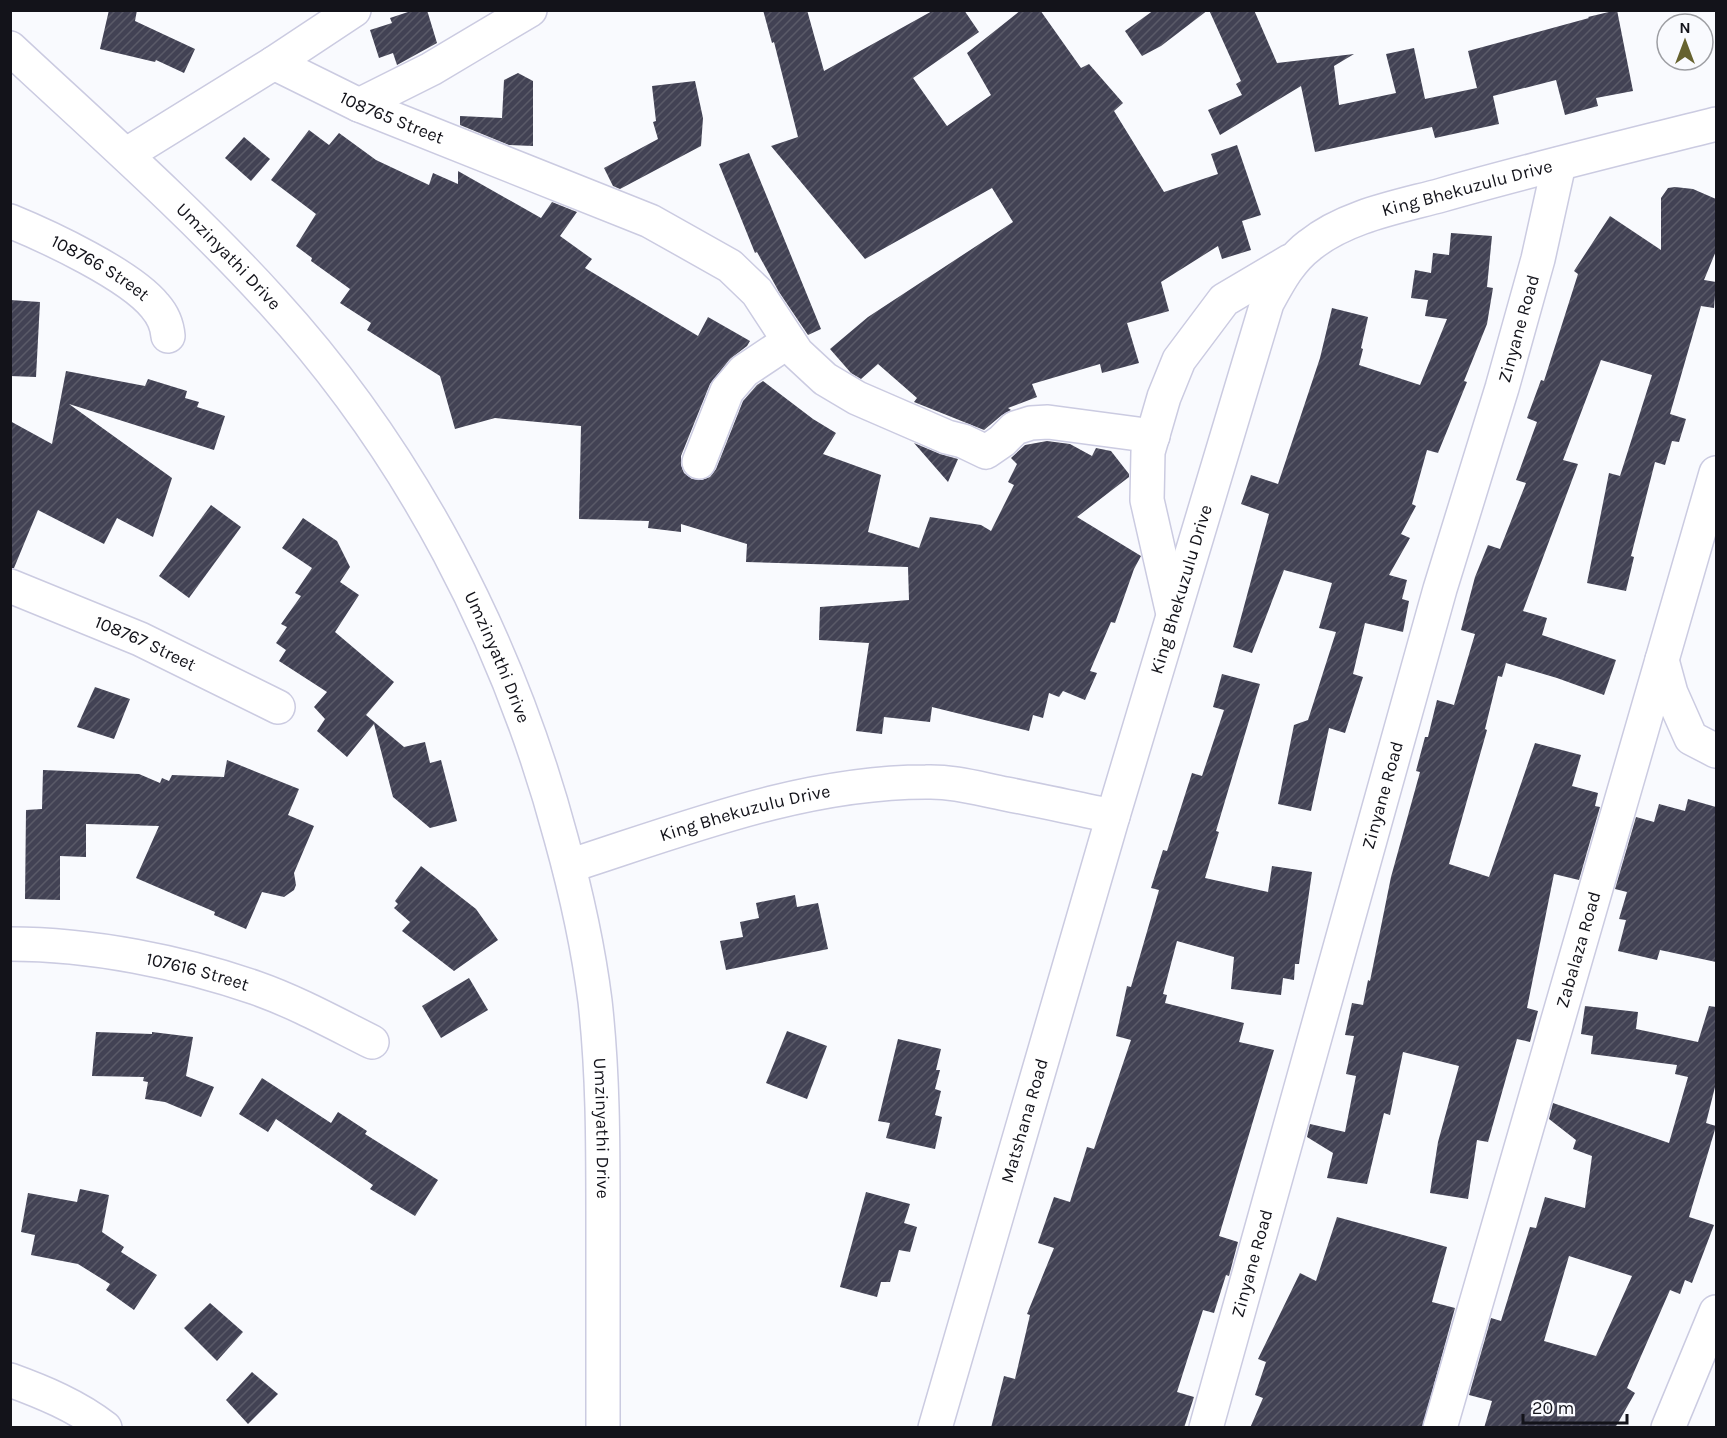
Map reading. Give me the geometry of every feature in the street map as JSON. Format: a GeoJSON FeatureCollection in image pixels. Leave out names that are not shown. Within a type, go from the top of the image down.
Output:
{"type":"FeatureCollection","features":[{"type":"Feature","properties":{"kind":"street"},"geometry":{"type":"LineString","coordinates":[[126,154],[274,63],[354,10]]}},
{"type":"Feature","properties":{"kind":"street"},"geometry":{"type":"LineString","coordinates":[[359,105],[431,69],[530,10]]}},
{"type":"Feature","properties":{"kind":"street","name":"Umzinyathi Drive"},"geometry":{"type":"LineString","coordinates":[[10,48],[126,154],[201,227],[272,301],[309,344],[381,438],[409,483],[473,600],[502,666],[531,737],[569,866],[584,933],[591,978],[600,1067],[603,1135],[603,1428]]}},
{"type":"Feature","properties":{"kind":"street","name":"108765 Street"},"geometry":{"type":"LineString","coordinates":[[274,63],[359,105],[650,221],[674,233],[730,266],[757,292],[797,353],[825,379],[857,398],[947,437],[963,441],[986,452],[1015,428],[1031,423],[1048,422],[1153,436]]}},
{"type":"Feature","properties":{"kind":"street","name":"King Bhekuzulu Drive"},"geometry":{"type":"LineString","coordinates":[[569,866],[699,824],[772,804],[825,791],[884,784],[928,782],[966,786],[1113,816],[1267,303],[1294,259],[1311,244],[1354,221],[1448,193],[1716,124]]}},
{"type":"Feature","properties":{"kind":"street","name":"Zinyane Road"},"geometry":{"type":"LineString","coordinates":[[1206,1428],[1440,589],[1529,291],[1558,164]]}},
{"type":"Feature","properties":{"kind":"street","name":"108766 Street"},"geometry":{"type":"LineString","coordinates":[[10,221],[93,262],[131,285],[156,307],[166,324],[168,336]]}},
{"type":"Feature","properties":{"kind":"street"},"geometry":{"type":"LineString","coordinates":[[1173,616],[1147,500],[1148,452],[1164,397],[1179,360],[1224,300],[1294,259]]}},
{"type":"Feature","properties":{"kind":"street"},"geometry":{"type":"LineString","coordinates":[[699,462],[727,391],[744,371],[789,341]]}},
{"type":"Feature","properties":{"kind":"street","name":"Zabalaza Road"},"geometry":{"type":"LineString","coordinates":[[1440,1428],[1662,660],[1708,537],[1716,473]]}},
{"type":"Feature","properties":{"kind":"street","name":"108767 Street"},"geometry":{"type":"LineString","coordinates":[[10,586],[140,639],[278,707]]}},
{"type":"Feature","properties":{"kind":"street"},"geometry":{"type":"LineString","coordinates":[[1662,660],[1671,693],[1691,738],[1716,751]]}},
{"type":"Feature","properties":{"kind":"street","name":"Matshana Road"},"geometry":{"type":"LineString","coordinates":[[935,1428],[1113,816]]}},
{"type":"Feature","properties":{"kind":"street","name":"107616 Street"},"geometry":{"type":"LineString","coordinates":[[10,944],[65,946],[109,951],[213,975],[267,992],[372,1042]]}},
{"type":"Feature","properties":{"kind":"street"},"geometry":{"type":"LineString","coordinates":[[1668,1428],[1716,1312]]}},
{"type":"Feature","properties":{"kind":"street"},"geometry":{"type":"LineString","coordinates":[[10,1380],[38,1390],[75,1408],[105,1428]]}},
{"type":"Feature","properties":{"kind":"building"},"geometry":{"type":"Polygon","coordinates":[[[109,10],[137,10],[135,21],[195,49],[184,73],[156,60],[155,62],[100,49],[109,10]]]}},
{"type":"Feature","properties":{"kind":"building"},"geometry":{"type":"Polygon","coordinates":[[[414,10],[427,10],[437,43],[397,65],[393,53],[379,58],[370,30],[392,23],[390,18],[414,10]]]}},
{"type":"Feature","properties":{"kind":"building"},"geometry":{"type":"Polygon","coordinates":[[[763,10],[807,10],[824,71],[934,10],[964,10],[979,32],[913,78],[947,126],[991,95],[967,53],[1021,10],[1040,10],[1081,68],[1089,64],[1123,103],[1114,111],[1164,192],[1218,174],[1211,154],[1237,145],[1261,215],[1242,221],[1251,250],[1222,259],[1218,246],[1161,282],[1169,311],[1127,323],[1139,363],[1102,373],[1100,364],[1032,384],[1037,397],[1008,408],[1011,410],[984,430],[914,402],[917,398],[878,364],[861,379],[851,373],[830,349],[868,317],[1013,222],[992,188],[865,259],[771,146],[798,137],[774,42],[772,43],[763,10]]]}},
{"type":"Feature","properties":{"kind":"building"},"geometry":{"type":"Polygon","coordinates":[[[1154,10],[1208,10],[1161,46],[1142,56],[1125,31],[1154,10]]]}},
{"type":"Feature","properties":{"kind":"building"},"geometry":{"type":"Polygon","coordinates":[[[1209,10],[1254,10],[1277,63],[1354,54],[1334,66],[1339,105],[1396,93],[1386,54],[1414,48],[1425,99],[1477,88],[1468,51],[1617,10],[1633,91],[1596,98],[1598,106],[1565,115],[1556,80],[1493,96],[1499,124],[1435,138],[1432,127],[1315,152],[1301,86],[1220,135],[1208,110],[1242,95],[1236,84],[1241,81],[1209,10]]]}},
{"type":"Feature","properties":{"kind":"building"},"geometry":{"type":"Polygon","coordinates":[[[518,73],[533,81],[533,146],[509,145],[460,125],[460,116],[502,118],[504,80],[518,73]]]}},
{"type":"Feature","properties":{"kind":"building"},"geometry":{"type":"Polygon","coordinates":[[[695,81],[703,118],[701,146],[620,189],[613,186],[604,168],[658,139],[653,122],[656,121],[652,86],[695,81]]]}},
{"type":"Feature","properties":{"kind":"building"},"geometry":{"type":"Polygon","coordinates":[[[309,130],[329,145],[339,133],[376,160],[429,185],[433,173],[458,184],[458,171],[541,218],[552,202],[577,212],[560,236],[592,259],[585,268],[698,336],[708,317],[750,341],[730,359],[710,384],[681,456],[684,473],[692,479],[702,480],[710,477],[716,469],[743,401],[763,381],[813,419],[836,433],[823,454],[881,475],[868,532],[919,548],[930,517],[981,525],[991,531],[1014,485],[1008,482],[1017,464],[1011,458],[1025,445],[1047,441],[1070,444],[1092,456],[1096,448],[1111,451],[1129,477],[1077,517],[1141,556],[1134,569],[1115,623],[1111,622],[1090,671],[1097,673],[1085,700],[1063,691],[1059,697],[1049,693],[1043,718],[1033,715],[1029,731],[932,707],[930,722],[884,717],[882,734],[856,731],[869,643],[819,640],[820,607],[909,600],[908,567],[746,562],[747,544],[681,524],[681,532],[648,528],[649,521],[579,519],[581,426],[495,418],[455,429],[440,376],[367,330],[371,323],[340,303],[350,289],[311,261],[312,258],[296,246],[316,214],[271,180],[309,130]]]}},
{"type":"Feature","properties":{"kind":"building"},"geometry":{"type":"Polygon","coordinates":[[[244,137],[270,159],[251,181],[225,158],[244,137]]]}},
{"type":"Feature","properties":{"kind":"building"},"geometry":{"type":"Polygon","coordinates":[[[749,153],[821,329],[808,335],[779,292],[757,252],[755,253],[719,164],[749,153]]]}},
{"type":"Feature","properties":{"kind":"building"},"geometry":{"type":"Polygon","coordinates":[[[1668,188],[1693,189],[1716,199],[1716,251],[1704,280],[1716,282],[1714,308],[1701,306],[1670,414],[1686,419],[1679,442],[1672,441],[1665,465],[1655,462],[1631,556],[1634,557],[1626,591],[1587,583],[1609,473],[1620,476],[1652,375],[1601,360],[1563,460],[1578,464],[1523,611],[1547,618],[1542,635],[1616,660],[1604,695],[1506,663],[1502,677],[1498,676],[1485,729],[1487,730],[1449,864],[1489,877],[1535,743],[1581,755],[1572,786],[1598,793],[1595,806],[1600,807],[1579,880],[1554,874],[1527,1008],[1538,1011],[1530,1042],[1517,1039],[1488,1142],[1477,1140],[1468,1199],[1430,1193],[1438,1142],[1459,1066],[1403,1052],[1390,1115],[1384,1113],[1367,1184],[1327,1178],[1333,1153],[1307,1137],[1310,1124],[1345,1132],[1356,1076],[1346,1074],[1354,1036],[1345,1035],[1352,1003],[1363,1005],[1368,980],[1370,981],[1391,877],[1420,772],[1416,771],[1425,737],[1428,737],[1437,700],[1454,705],[1475,634],[1461,630],[1475,577],[1488,545],[1500,549],[1526,483],[1516,480],[1537,422],[1527,418],[1541,380],[1544,381],[1578,274],[1574,271],[1610,216],[1661,250],[1661,198],[1668,188]]]}},
{"type":"Feature","properties":{"kind":"building"},"geometry":{"type":"Polygon","coordinates":[[[1451,233],[1492,236],[1487,287],[1493,288],[1487,324],[1464,381],[1467,382],[1438,453],[1427,450],[1412,504],[1416,506],[1401,534],[1410,538],[1389,575],[1407,580],[1402,599],[1409,601],[1403,632],[1365,623],[1353,674],[1363,677],[1345,733],[1329,728],[1311,811],[1278,804],[1294,725],[1308,720],[1336,632],[1319,628],[1332,583],[1284,570],[1252,653],[1233,647],[1269,514],[1241,504],[1251,475],[1278,484],[1320,358],[1332,308],[1368,317],[1359,365],[1420,385],[1447,319],[1425,316],[1428,300],[1411,298],[1415,270],[1431,273],[1433,253],[1449,255],[1451,233]]]}},
{"type":"Feature","properties":{"kind":"building"},"geometry":{"type":"Polygon","coordinates":[[[10,300],[40,302],[36,377],[10,376],[10,300]]]}},
{"type":"Feature","properties":{"kind":"building"},"geometry":{"type":"Polygon","coordinates":[[[66,371],[145,386],[148,379],[187,391],[185,398],[199,402],[197,407],[225,416],[214,450],[69,404],[172,478],[153,537],[117,518],[104,544],[38,510],[14,568],[10,568],[10,421],[52,444],[66,371]]]}},
{"type":"Feature","properties":{"kind":"building"},"geometry":{"type":"Polygon","coordinates":[[[914,443],[958,459],[948,482],[914,443]]]}},
{"type":"Feature","properties":{"kind":"building"},"geometry":{"type":"Polygon","coordinates":[[[211,505],[241,527],[189,598],[159,576],[211,505]]]}},
{"type":"Feature","properties":{"kind":"building"},"geometry":{"type":"Polygon","coordinates":[[[303,518],[337,541],[350,567],[340,582],[359,595],[335,632],[394,682],[366,715],[404,747],[425,742],[430,763],[441,760],[457,821],[430,828],[393,797],[374,724],[347,757],[317,731],[325,719],[314,707],[327,692],[279,661],[286,650],[276,643],[287,627],[281,624],[301,596],[295,593],[312,568],[282,548],[303,518]]]}},
{"type":"Feature","properties":{"kind":"building"},"geometry":{"type":"Polygon","coordinates":[[[1222,674],[1260,684],[1216,831],[1219,832],[1205,878],[1268,892],[1272,866],[1312,872],[1299,964],[1295,964],[1294,980],[1283,978],[1281,995],[1231,989],[1234,957],[1177,941],[1163,994],[1167,995],[1165,1003],[1244,1023],[1239,1042],[1274,1050],[1219,1236],[1238,1242],[1229,1276],[1226,1275],[1214,1313],[1203,1310],[1177,1392],[1194,1397],[1184,1428],[991,1428],[1004,1376],[1015,1379],[1030,1315],[1027,1314],[1054,1248],[1038,1243],[1054,1197],[1070,1202],[1087,1147],[1094,1149],[1131,1040],[1116,1036],[1127,986],[1131,987],[1159,890],[1151,888],[1163,850],[1167,851],[1192,773],[1202,776],[1224,710],[1213,707],[1222,674]]]}},
{"type":"Feature","properties":{"kind":"building"},"geometry":{"type":"Polygon","coordinates":[[[95,687],[130,699],[114,739],[77,727],[95,687]]]}},
{"type":"Feature","properties":{"kind":"building"},"geometry":{"type":"Polygon","coordinates":[[[227,760],[299,789],[288,815],[314,826],[294,873],[296,885],[294,890],[284,897],[262,892],[246,929],[214,915],[215,912],[136,878],[159,826],[86,824],[86,857],[60,856],[60,900],[25,899],[26,810],[42,809],[43,770],[139,774],[160,783],[162,778],[169,781],[172,775],[224,777],[227,760]]]}},
{"type":"Feature","properties":{"kind":"building"},"geometry":{"type":"Polygon","coordinates":[[[1688,799],[1716,807],[1716,962],[1660,950],[1657,960],[1618,951],[1626,920],[1619,919],[1627,892],[1615,889],[1636,817],[1654,822],[1659,804],[1685,811],[1688,799]]]}},
{"type":"Feature","properties":{"kind":"building"},"geometry":{"type":"Polygon","coordinates":[[[421,866],[476,909],[498,940],[454,971],[402,931],[410,922],[394,908],[398,904],[395,901],[421,866]]]}},
{"type":"Feature","properties":{"kind":"building"},"geometry":{"type":"Polygon","coordinates":[[[795,895],[797,907],[818,903],[828,949],[726,970],[720,941],[743,937],[740,922],[759,918],[756,903],[795,895]]]}},
{"type":"Feature","properties":{"kind":"building"},"geometry":{"type":"Polygon","coordinates":[[[469,978],[488,1010],[441,1038],[422,1006],[469,978]]]}},
{"type":"Feature","properties":{"kind":"building"},"geometry":{"type":"Polygon","coordinates":[[[1585,1006],[1638,1012],[1636,1029],[1698,1042],[1709,1006],[1716,1007],[1716,1083],[1706,1123],[1716,1126],[1689,1217],[1714,1225],[1692,1283],[1685,1280],[1680,1294],[1670,1290],[1627,1388],[1635,1393],[1615,1428],[1484,1428],[1492,1401],[1469,1395],[1491,1318],[1501,1321],[1530,1227],[1536,1228],[1545,1197],[1585,1208],[1592,1156],[1573,1149],[1576,1140],[1549,1119],[1553,1103],[1669,1143],[1688,1077],[1675,1074],[1677,1065],[1591,1054],[1593,1036],[1581,1034],[1585,1006]],[[1569,1256],[1544,1341],[1596,1356],[1632,1276],[1569,1256]]]}},
{"type":"Feature","properties":{"kind":"building"},"geometry":{"type":"Polygon","coordinates":[[[787,1031],[827,1046],[807,1099],[766,1083],[787,1031]]]}},
{"type":"Feature","properties":{"kind":"building"},"geometry":{"type":"Polygon","coordinates":[[[96,1032],[152,1034],[152,1032],[193,1037],[186,1076],[214,1087],[201,1117],[165,1102],[145,1099],[148,1082],[143,1081],[144,1077],[92,1076],[96,1032]]]}},
{"type":"Feature","properties":{"kind":"building"},"geometry":{"type":"Polygon","coordinates":[[[898,1039],[941,1049],[936,1070],[940,1070],[935,1089],[941,1091],[935,1115],[942,1117],[935,1149],[886,1138],[890,1123],[878,1121],[898,1039]]]}},
{"type":"Feature","properties":{"kind":"building"},"geometry":{"type":"Polygon","coordinates":[[[262,1078],[331,1123],[338,1112],[367,1131],[365,1134],[438,1180],[415,1216],[370,1189],[373,1185],[276,1119],[268,1132],[239,1114],[262,1078]]]}},
{"type":"Feature","properties":{"kind":"building"},"geometry":{"type":"Polygon","coordinates":[[[80,1189],[109,1195],[102,1232],[124,1247],[121,1252],[157,1275],[134,1310],[106,1290],[110,1284],[78,1264],[31,1255],[35,1235],[21,1232],[28,1193],[77,1202],[80,1189]]]}},
{"type":"Feature","properties":{"kind":"building"},"geometry":{"type":"Polygon","coordinates":[[[866,1192],[910,1204],[904,1223],[917,1227],[910,1252],[899,1250],[890,1282],[881,1282],[877,1297],[840,1287],[866,1192]]]}},
{"type":"Feature","properties":{"kind":"building"},"geometry":{"type":"Polygon","coordinates":[[[1337,1217],[1447,1247],[1432,1302],[1455,1308],[1422,1428],[1250,1428],[1263,1398],[1255,1395],[1266,1362],[1258,1359],[1300,1273],[1316,1281],[1337,1217]]]}},
{"type":"Feature","properties":{"kind":"building"},"geometry":{"type":"Polygon","coordinates":[[[210,1303],[243,1332],[217,1361],[184,1328],[210,1303]]]}},
{"type":"Feature","properties":{"kind":"building"},"geometry":{"type":"Polygon","coordinates":[[[252,1372],[278,1394],[248,1424],[226,1400],[252,1372]]]}}]}
